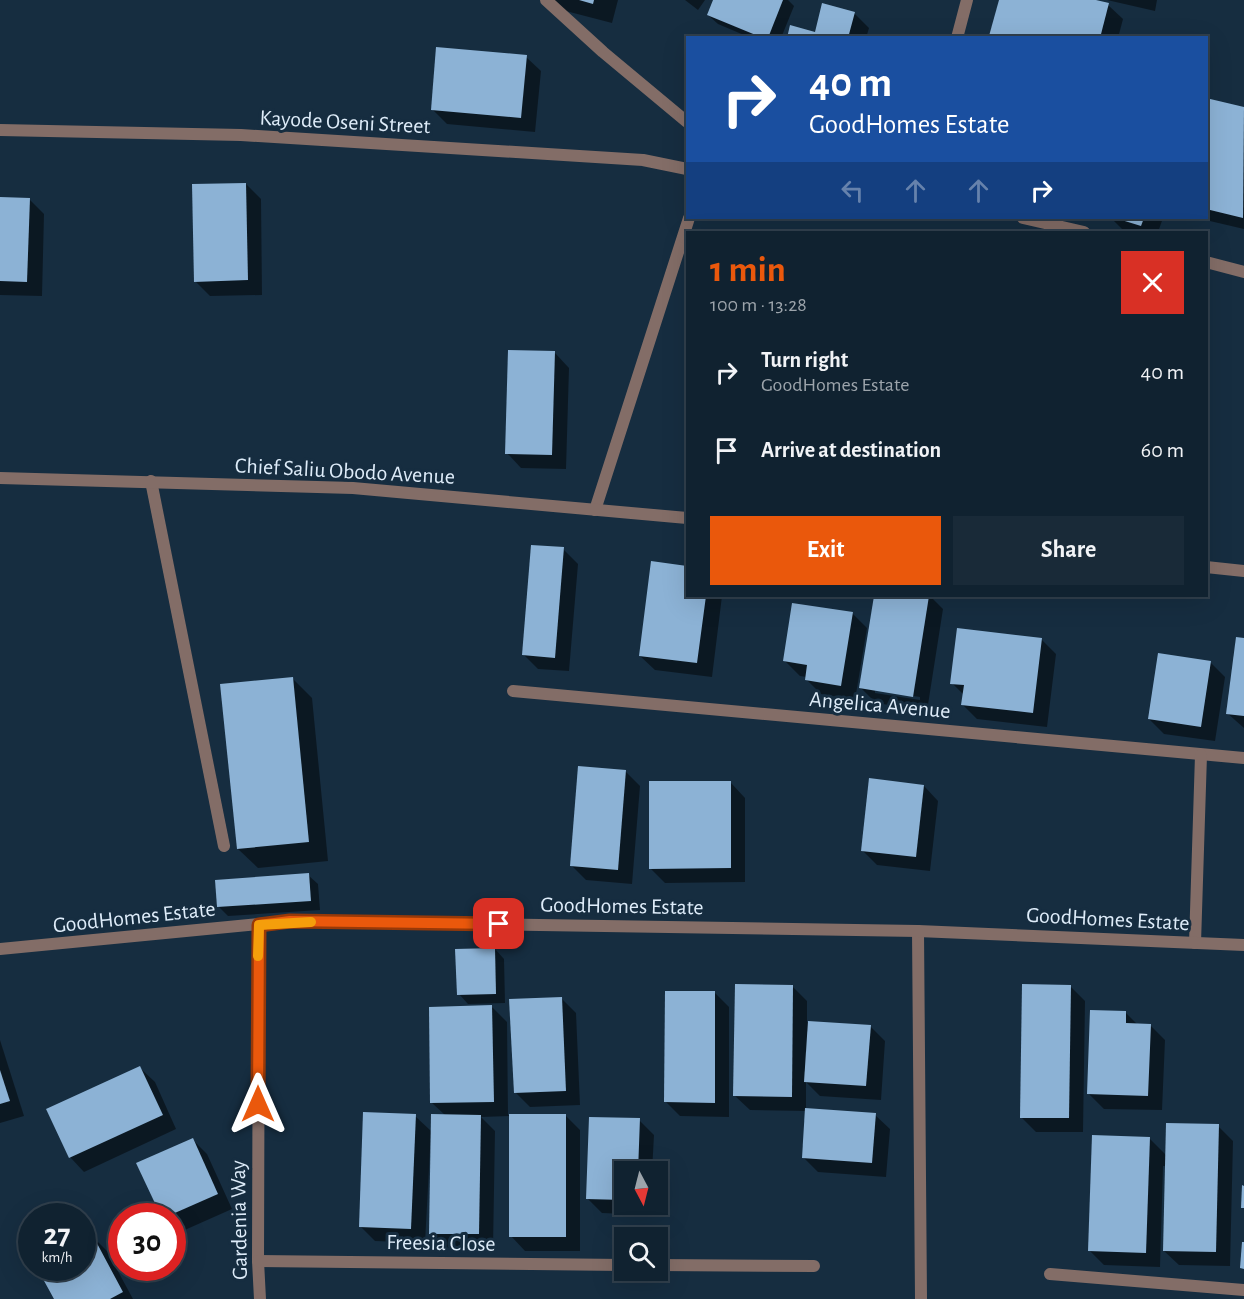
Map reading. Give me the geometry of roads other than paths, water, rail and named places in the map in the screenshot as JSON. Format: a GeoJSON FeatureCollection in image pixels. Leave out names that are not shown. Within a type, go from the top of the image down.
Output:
{"type":"FeatureCollection","features":[{"type":"Feature","properties":{"kind":"street"},"geometry":{"type":"LineString","coordinates":[[546,0],[603,52],[686,121]]}},
{"type":"Feature","properties":{"kind":"street"},"geometry":{"type":"LineString","coordinates":[[958,36],[967,0]]}},
{"type":"Feature","properties":{"kind":"street","name":"Kayode Oseni Street"},"geometry":{"type":"LineString","coordinates":[[0,130],[241,135],[643,160],[686,169]]}},
{"type":"Feature","properties":{"kind":"street"},"geometry":{"type":"LineString","coordinates":[[596,510],[689,219]]}},
{"type":"Feature","properties":{"kind":"street"},"geometry":{"type":"LineString","coordinates":[[1027,219],[1080,231]]}},
{"type":"Feature","properties":{"kind":"street"},"geometry":{"type":"LineString","coordinates":[[1208,263],[1244,272]]}},
{"type":"Feature","properties":{"kind":"street","name":"Chief Saliu Obodo Avenue"},"geometry":{"type":"LineString","coordinates":[[0,478],[353,488],[686,518]]}},
{"type":"Feature","properties":{"kind":"street"},"geometry":{"type":"LineString","coordinates":[[151,481],[224,846]]}},
{"type":"Feature","properties":{"kind":"street"},"geometry":{"type":"LineString","coordinates":[[1208,567],[1244,571]]}},
{"type":"Feature","properties":{"kind":"street","name":"Angelica Avenue"},"geometry":{"type":"LineString","coordinates":[[513,691],[1244,758]]}},
{"type":"Feature","properties":{"kind":"street"},"geometry":{"type":"LineString","coordinates":[[1195,943],[1201,755]]}},
{"type":"Feature","properties":{"kind":"street","name":"GoodHomes Estate"},"geometry":{"type":"LineString","coordinates":[[0,949],[290,921],[918,931],[1244,945]]}},
{"type":"Feature","properties":{"kind":"street","name":"Gardenia Way"},"geometry":{"type":"LineString","coordinates":[[259,925],[258,1261],[260,1299]]}},
{"type":"Feature","properties":{"kind":"street"},"geometry":{"type":"LineString","coordinates":[[918,931],[921,1299]]}},
{"type":"Feature","properties":{"kind":"street","name":"Freesia Close"},"geometry":{"type":"LineString","coordinates":[[258,1261],[614,1265]]}},
{"type":"Feature","properties":{"kind":"street"},"geometry":{"type":"LineString","coordinates":[[668,1265],[814,1266]]}},
{"type":"Feature","properties":{"kind":"street"},"geometry":{"type":"LineString","coordinates":[[1050,1275],[1244,1290]]}}]}
